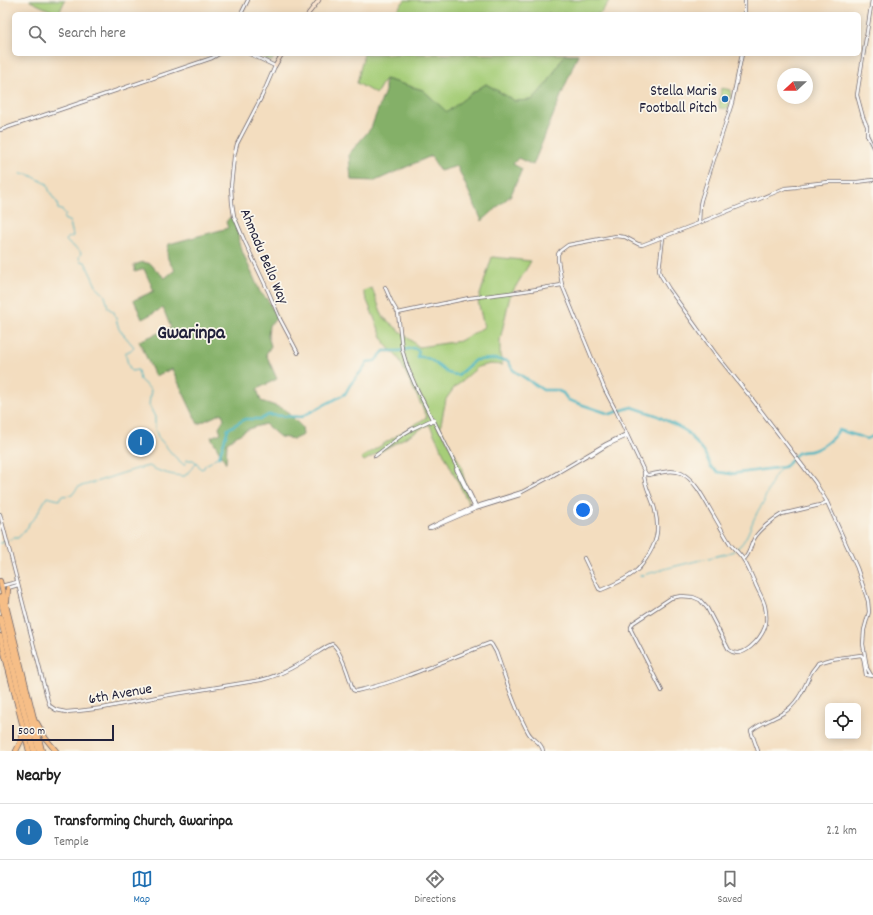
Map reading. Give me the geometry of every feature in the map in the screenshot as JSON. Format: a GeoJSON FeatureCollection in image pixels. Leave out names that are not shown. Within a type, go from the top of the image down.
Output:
{"type":"FeatureCollection","features":[{"type":"Feature","properties":{"kind":"highway"},"geometry":{"type":"LineString","coordinates":[[1,586],[42,751]]}},
{"type":"Feature","properties":{"kind":"highway"},"geometry":{"type":"LineString","coordinates":[[8,588],[7,601],[11,625]]}},
{"type":"Feature","properties":{"kind":"highway"},"geometry":{"type":"LineString","coordinates":[[0,597],[39,751]]}},
{"type":"Feature","properties":{"kind":"highway"},"geometry":{"type":"LineString","coordinates":[[0,617],[34,751]]}},
{"type":"Feature","properties":{"kind":"highway"},"geometry":{"type":"LineString","coordinates":[[0,636],[29,751]]}},
{"type":"Feature","properties":{"kind":"highway"},"geometry":{"type":"LineString","coordinates":[[34,717],[46,739],[56,751]]}},
{"type":"Feature","properties":{"kind":"highway"},"geometry":{"type":"LineString","coordinates":[[16,751],[23,734],[22,723]]}},
{"type":"Feature","properties":{"kind":"main road"},"geometry":{"type":"LineString","coordinates":[[310,12],[319,0]]}},
{"type":"Feature","properties":{"kind":"main road","name":"Ahmadu Bello Way"},"geometry":{"type":"LineString","coordinates":[[275,66],[281,56]]}},
{"type":"Feature","properties":{"kind":"street"},"geometry":{"type":"LineString","coordinates":[[242,12],[248,0]]}},
{"type":"Feature","properties":{"kind":"street"},"geometry":{"type":"LineString","coordinates":[[745,0],[745,12]]}},
{"type":"Feature","properties":{"kind":"street"},"geometry":{"type":"LineString","coordinates":[[872,1],[857,95],[867,126],[867,135],[873,147]]}},
{"type":"Feature","properties":{"kind":"street"},"geometry":{"type":"LineString","coordinates":[[0,130],[216,56]]}},
{"type":"Feature","properties":{"kind":"street"},"geometry":{"type":"LineString","coordinates":[[254,56],[275,66]]}},
{"type":"Feature","properties":{"kind":"street"},"geometry":{"type":"LineString","coordinates":[[699,223],[700,205],[732,103],[742,56]]}},
{"type":"Feature","properties":{"kind":"street","name":"Ahmadu Bello Way"},"geometry":{"type":"LineString","coordinates":[[275,66],[235,150],[231,186],[232,203],[234,216],[248,249],[280,319],[298,353]]}},
{"type":"Feature","properties":{"kind":"street"},"geometry":{"type":"LineString","coordinates":[[584,558],[599,589],[601,590],[623,580],[644,564],[653,548],[657,531],[655,511],[645,474],[617,412],[605,390],[562,285],[558,257],[560,250],[568,245],[616,236],[625,237],[642,245],[663,238],[785,188],[817,183],[873,180]]}},
{"type":"Feature","properties":{"kind":"street"},"geometry":{"type":"LineString","coordinates":[[663,238],[658,270],[669,290],[715,353],[794,454],[827,502],[857,568],[868,601],[869,612],[864,630],[863,644],[867,668],[872,676]]}},
{"type":"Feature","properties":{"kind":"street"},"geometry":{"type":"LineString","coordinates":[[398,313],[469,298],[562,285]]}},
{"type":"Feature","properties":{"kind":"street"},"geometry":{"type":"LineString","coordinates":[[386,287],[392,303],[398,313],[403,350],[407,366],[432,421],[475,507]]}},
{"type":"Feature","properties":{"kind":"street"},"geometry":{"type":"LineString","coordinates":[[375,456],[402,435],[412,429],[432,421]]}},
{"type":"Feature","properties":{"kind":"street"},"geometry":{"type":"LineString","coordinates":[[475,507],[436,526],[429,528],[475,507],[522,494],[627,435]]}},
{"type":"Feature","properties":{"kind":"street"},"geometry":{"type":"LineString","coordinates":[[645,474],[671,471],[679,472],[685,476],[699,492],[735,549],[744,559],[766,610],[765,627],[753,645],[748,649],[735,653],[729,650],[707,608],[700,600],[693,597],[682,596],[671,598],[635,621],[631,625],[631,630],[662,691]]}},
{"type":"Feature","properties":{"kind":"street"},"geometry":{"type":"LineString","coordinates":[[744,559],[748,556],[753,540],[760,531],[776,517],[782,514],[818,506],[827,502]]}},
{"type":"Feature","properties":{"kind":"street","name":"6th Avenue"},"geometry":{"type":"LineString","coordinates":[[0,514],[51,708],[66,712],[88,710],[267,678],[295,667],[332,644],[341,655],[354,691],[408,676],[490,643],[496,652],[518,713],[529,734],[540,743],[543,751]]}},
{"type":"Feature","properties":{"kind":"street"},"geometry":{"type":"LineString","coordinates":[[1,586],[18,584]]}},
{"type":"Feature","properties":{"kind":"street"},"geometry":{"type":"LineString","coordinates":[[1,586],[8,588],[18,584]]}},
{"type":"Feature","properties":{"kind":"street"},"geometry":{"type":"LineString","coordinates":[[758,751],[751,730],[782,714],[789,708],[801,695],[818,663],[832,659],[861,655],[863,657],[866,675],[872,676]]}},
{"type":"Feature","properties":{"kind":"green space"},"geometry":{"type":"Polygon","coordinates":[[[65,0],[60,11],[58,12],[54,12],[30,1],[65,0]]]}},
{"type":"Feature","properties":{"kind":"green space"},"geometry":{"type":"Polygon","coordinates":[[[405,0],[610,0],[601,12],[395,12],[405,0]]]}},
{"type":"Feature","properties":{"kind":"green space"},"geometry":{"type":"Polygon","coordinates":[[[260,56],[274,56],[271,61],[260,56]]]}},
{"type":"Feature","properties":{"kind":"green space"},"geometry":{"type":"Polygon","coordinates":[[[364,56],[564,56],[548,82],[532,100],[515,101],[486,84],[469,95],[447,113],[423,90],[385,79],[376,94],[357,83],[364,56]]]}},
{"type":"Feature","properties":{"kind":"green space"},"geometry":{"type":"Polygon","coordinates":[[[564,56],[577,56],[533,165],[518,158],[513,164],[522,169],[511,195],[482,221],[457,166],[440,171],[431,156],[375,181],[351,180],[349,154],[371,128],[385,91],[385,79],[423,90],[447,112],[486,84],[515,101],[532,100],[548,82],[564,56]]]}},
{"type":"Feature","properties":{"kind":"green space","name":"Stella Maris Football Pitch"},"geometry":{"type":"Polygon","coordinates":[[[721,88],[731,90],[729,109],[719,108],[721,88]]]}},
{"type":"Feature","properties":{"kind":"green space"},"geometry":{"type":"Polygon","coordinates":[[[231,216],[238,231],[239,244],[260,292],[268,300],[277,318],[269,325],[268,336],[271,346],[266,354],[277,379],[257,389],[261,401],[284,409],[302,427],[303,435],[294,439],[280,437],[265,424],[248,429],[227,442],[226,463],[211,437],[221,433],[219,427],[224,419],[222,413],[198,424],[172,369],[155,376],[139,341],[171,328],[163,308],[142,319],[134,300],[154,291],[144,269],[135,272],[134,265],[143,262],[151,264],[165,278],[175,270],[168,258],[167,252],[169,244],[228,228],[226,222],[231,216]]]}},
{"type":"Feature","properties":{"kind":"green space"},"geometry":{"type":"Polygon","coordinates":[[[492,257],[531,261],[510,296],[500,340],[502,365],[490,364],[478,367],[454,388],[446,399],[440,428],[461,465],[470,506],[429,424],[364,461],[361,458],[427,417],[399,359],[385,344],[363,291],[372,288],[383,317],[419,347],[460,341],[484,327],[478,301],[492,257]]]}},
{"type":"Feature","properties":{"kind":"waterway"},"geometry":{"type":"LineString","coordinates":[[21,174],[29,174],[47,184],[51,194],[57,202],[58,209],[63,211],[66,215],[64,219],[70,222],[73,236],[66,240],[81,253],[79,257],[80,261],[85,262],[97,288],[104,294],[108,308],[114,312],[119,329],[134,347],[125,353],[128,365],[131,371],[138,370],[140,380],[151,390],[149,405],[155,417],[155,428],[158,437],[174,456],[184,465],[187,460],[193,460],[197,463]]}},
{"type":"Feature","properties":{"kind":"waterway"},"geometry":{"type":"LineString","coordinates":[[219,457],[228,429],[245,419],[261,419],[268,415],[301,417],[345,394],[367,362],[375,361],[384,351],[399,351],[413,348],[419,351],[417,357],[430,360],[450,374],[458,375],[475,360],[493,359],[508,361],[513,370],[543,390],[556,390],[563,393],[568,400],[610,414],[632,407],[656,415],[686,431],[704,452],[711,467],[718,472],[731,474],[784,467],[798,453],[815,450],[834,437],[839,430],[867,439],[873,436]]}},
{"type":"Feature","properties":{"kind":"waterway"},"geometry":{"type":"LineString","coordinates":[[0,543],[12,538],[18,538],[28,527],[29,523],[37,514],[47,497],[59,500],[61,496],[72,495],[78,487],[149,466],[167,473],[185,476],[197,463],[201,469],[215,458],[219,457]]}},
{"type":"Feature","properties":{"kind":"waterway"},"geometry":{"type":"LineString","coordinates":[[736,549],[746,538],[758,511],[764,502],[774,477],[782,467]]}},
{"type":"Feature","properties":{"kind":"waterway"},"geometry":{"type":"LineString","coordinates":[[640,576],[734,551]]}},
{"type":"Feature","properties":{"kind":"place","name":"Stella Maris Football Pitch"},"geometry":{"type":"Point","coordinates":[725,99]}},
{"type":"Feature","properties":{"kind":"place","name":"Transforming Church, Gwarinpa"},"geometry":{"type":"Point","coordinates":[141,442]}},
{"type":"Feature","properties":{"kind":"district","name":"Gwarinpa"},"geometry":{"type":"Point","coordinates":[191,331]}}]}
